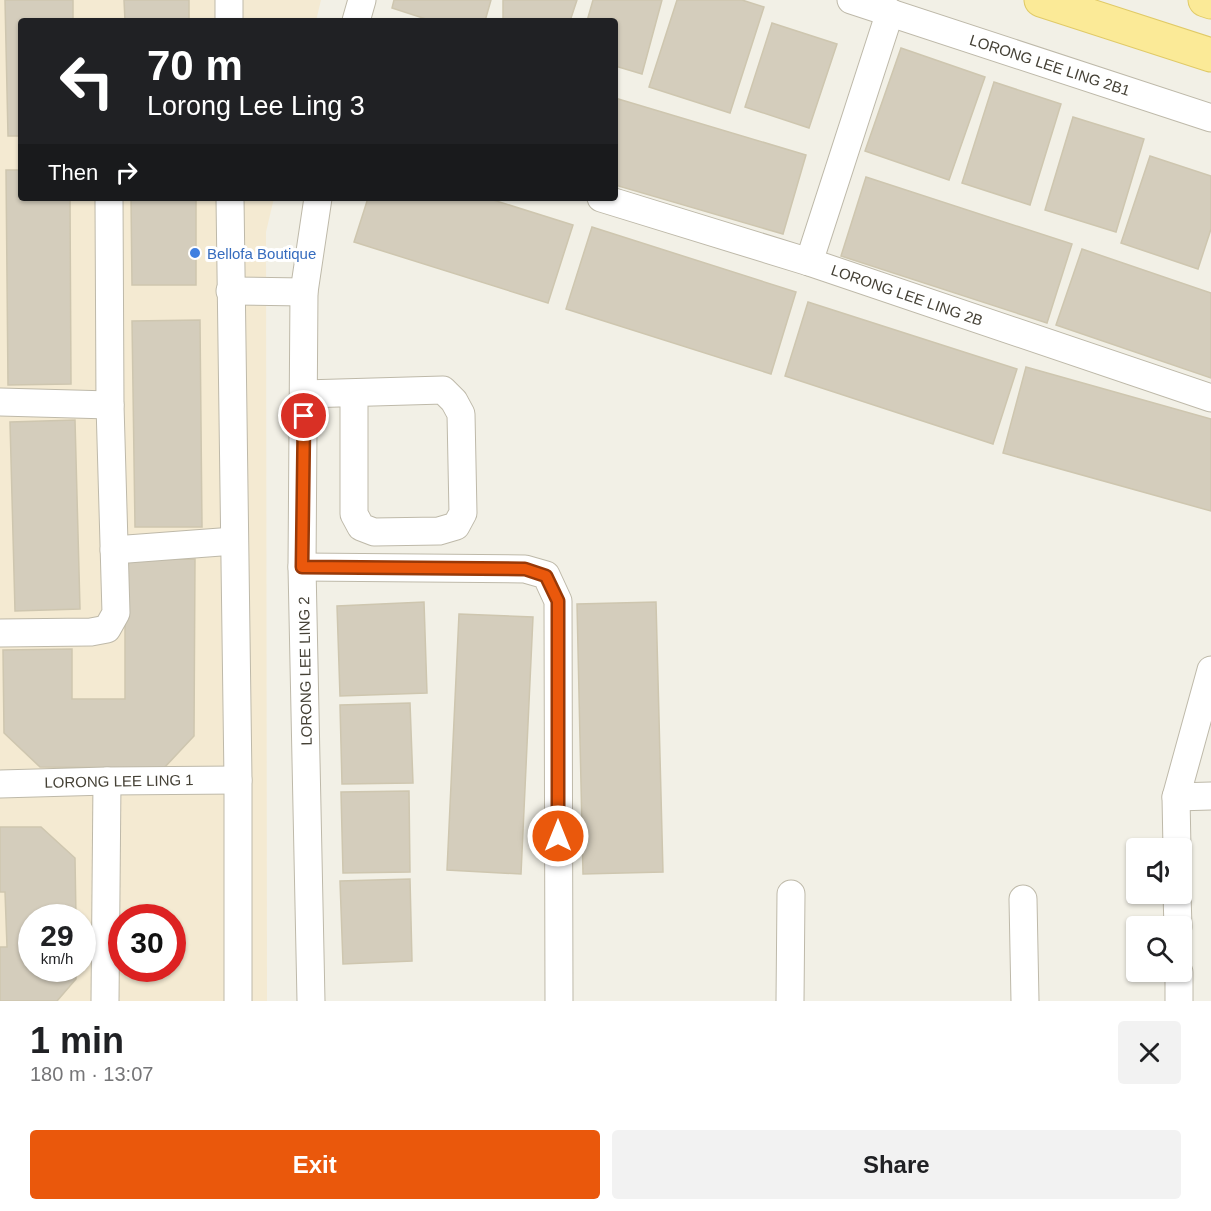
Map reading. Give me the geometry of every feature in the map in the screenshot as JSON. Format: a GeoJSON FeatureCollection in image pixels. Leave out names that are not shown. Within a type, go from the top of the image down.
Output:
{"type":"FeatureCollection","features":[{"type":"Feature","properties":{"kind":"main road"},"geometry":{"type":"LineString","coordinates":[[1041,0],[1211,55]]}},
{"type":"Feature","properties":{"kind":"main road"},"geometry":{"type":"LineString","coordinates":[[1205,0],[1211,2]]}},
{"type":"Feature","properties":{"kind":"street"},"geometry":{"type":"LineString","coordinates":[[229,0],[229,18]]}},
{"type":"Feature","properties":{"kind":"street"},"geometry":{"type":"LineString","coordinates":[[357,18],[362,0]]}},
{"type":"Feature","properties":{"kind":"street","name":"LORONG LEE LING 2B1"},"geometry":{"type":"LineString","coordinates":[[851,0],[1211,118]]}},
{"type":"Feature","properties":{"kind":"street"},"geometry":{"type":"LineString","coordinates":[[809,262],[890,12]]}},
{"type":"Feature","properties":{"kind":"street"},"geometry":{"type":"LineString","coordinates":[[0,633],[91,633],[107,628],[116,613],[110,405],[109,201]]}},
{"type":"Feature","properties":{"kind":"street"},"geometry":{"type":"LineString","coordinates":[[230,201],[238,780],[238,1001]]}},
{"type":"Feature","properties":{"kind":"street","name":"LORONG LEE LING 2"},"geometry":{"type":"LineString","coordinates":[[311,1001],[302,567],[304,292],[318,201]]}},
{"type":"Feature","properties":{"kind":"street","name":"LORONG LEE LING 2B"},"geometry":{"type":"LineString","coordinates":[[611,201],[809,262],[1211,398]]}},
{"type":"Feature","properties":{"kind":"street"},"geometry":{"type":"LineString","coordinates":[[230,291],[304,292]]}},
{"type":"Feature","properties":{"kind":"street"},"geometry":{"type":"LineString","coordinates":[[304,394],[443,390],[454,400],[461,414],[463,513],[456,526],[458,568]]}},
{"type":"Feature","properties":{"kind":"street"},"geometry":{"type":"LineString","coordinates":[[354,394],[354,514],[361,527],[374,532],[440,531],[456,526]]}},
{"type":"Feature","properties":{"kind":"street"},"geometry":{"type":"LineString","coordinates":[[0,402],[110,405]]}},
{"type":"Feature","properties":{"kind":"street"},"geometry":{"type":"LineString","coordinates":[[114,550],[234,542]]}},
{"type":"Feature","properties":{"kind":"street"},"geometry":{"type":"LineString","coordinates":[[302,567],[525,569],[546,576],[558,601],[559,1001]]}},
{"type":"Feature","properties":{"kind":"street"},"geometry":{"type":"LineString","coordinates":[[1177,838],[1176,797],[1211,670]]}},
{"type":"Feature","properties":{"kind":"street","name":"LORONG LEE LING 1"},"geometry":{"type":"LineString","coordinates":[[0,784],[238,780]]}},
{"type":"Feature","properties":{"kind":"street"},"geometry":{"type":"LineString","coordinates":[[105,1001],[107,781]]}},
{"type":"Feature","properties":{"kind":"street"},"geometry":{"type":"LineString","coordinates":[[1176,797],[1211,795]]}},
{"type":"Feature","properties":{"kind":"street"},"geometry":{"type":"LineString","coordinates":[[790,1001],[791,894]]}},
{"type":"Feature","properties":{"kind":"street"},"geometry":{"type":"LineString","coordinates":[[1023,899],[1025,1001]]}},
{"type":"Feature","properties":{"kind":"street"},"geometry":{"type":"LineString","coordinates":[[1179,982],[1179,1001]]}},
{"type":"Feature","properties":{"kind":"shaded area"},"geometry":{"type":"Polygon","coordinates":[[[0,0],[321,0],[317,18],[18,18],[18,201],[273,201],[266,232],[267,1001],[0,1001],[0,0]]]}},
{"type":"Feature","properties":{"kind":"building"},"geometry":{"type":"Polygon","coordinates":[[[5,0],[73,0],[73,18],[18,18],[18,136],[8,136],[5,0]]]}},
{"type":"Feature","properties":{"kind":"building"},"geometry":{"type":"Polygon","coordinates":[[[124,0],[189,0],[189,18],[125,18],[124,0]]]}},
{"type":"Feature","properties":{"kind":"building"},"geometry":{"type":"Polygon","coordinates":[[[394,0],[491,0],[486,18],[423,18],[392,8],[394,0]]]}},
{"type":"Feature","properties":{"kind":"building"},"geometry":{"type":"Polygon","coordinates":[[[503,0],[577,0],[571,18],[503,18],[503,0]]]}},
{"type":"Feature","properties":{"kind":"building"},"geometry":{"type":"Polygon","coordinates":[[[593,0],[662,0],[642,74],[618,67],[618,18],[588,18],[593,0]]]}},
{"type":"Feature","properties":{"kind":"building"},"geometry":{"type":"Polygon","coordinates":[[[677,0],[742,0],[764,7],[730,113],[649,87],[677,0]]]}},
{"type":"Feature","properties":{"kind":"building"},"geometry":{"type":"Polygon","coordinates":[[[772,23],[837,44],[809,128],[745,107],[772,23]]]}},
{"type":"Feature","properties":{"kind":"building"},"geometry":{"type":"Polygon","coordinates":[[[901,48],[985,77],[949,180],[865,151],[901,48]]]}},
{"type":"Feature","properties":{"kind":"building"},"geometry":{"type":"Polygon","coordinates":[[[994,82],[1061,104],[1030,205],[962,183],[994,82]]]}},
{"type":"Feature","properties":{"kind":"building"},"geometry":{"type":"Polygon","coordinates":[[[618,99],[806,155],[783,234],[618,186],[618,99]]]}},
{"type":"Feature","properties":{"kind":"building"},"geometry":{"type":"Polygon","coordinates":[[[1073,117],[1144,139],[1116,232],[1045,210],[1073,117]]]}},
{"type":"Feature","properties":{"kind":"building"},"geometry":{"type":"Polygon","coordinates":[[[1150,156],[1211,176],[1211,229],[1198,269],[1121,243],[1150,156]]]}},
{"type":"Feature","properties":{"kind":"building"},"geometry":{"type":"Polygon","coordinates":[[[6,170],[18,170],[18,201],[70,201],[71,384],[8,385],[6,170]]]}},
{"type":"Feature","properties":{"kind":"building"},"geometry":{"type":"Polygon","coordinates":[[[866,177],[1072,244],[1047,323],[841,256],[866,177]]]}},
{"type":"Feature","properties":{"kind":"building"},"geometry":{"type":"Polygon","coordinates":[[[131,201],[196,201],[196,285],[132,285],[131,201]]]}},
{"type":"Feature","properties":{"kind":"building"},"geometry":{"type":"Polygon","coordinates":[[[367,201],[497,201],[573,225],[548,303],[354,242],[367,201]]]}},
{"type":"Feature","properties":{"kind":"building"},"geometry":{"type":"Polygon","coordinates":[[[592,227],[796,292],[771,374],[566,309],[592,227]]]}},
{"type":"Feature","properties":{"kind":"building"},"geometry":{"type":"Polygon","coordinates":[[[1082,249],[1211,293],[1211,378],[1056,325],[1082,249]]]}},
{"type":"Feature","properties":{"kind":"building"},"geometry":{"type":"Polygon","coordinates":[[[808,302],[1017,369],[993,444],[785,376],[808,302]]]}},
{"type":"Feature","properties":{"kind":"building"},"geometry":{"type":"Polygon","coordinates":[[[200,320],[202,527],[135,527],[132,321],[200,320]]]}},
{"type":"Feature","properties":{"kind":"building"},"geometry":{"type":"Polygon","coordinates":[[[1026,367],[1211,419],[1211,511],[1003,453],[1026,367]]]}},
{"type":"Feature","properties":{"kind":"building"},"geometry":{"type":"Polygon","coordinates":[[[75,420],[80,609],[15,611],[10,422],[75,420]]]}},
{"type":"Feature","properties":{"kind":"building"},"geometry":{"type":"Polygon","coordinates":[[[195,559],[194,736],[164,768],[40,767],[4,733],[3,650],[72,649],[72,699],[125,699],[125,560],[195,559]]]}},
{"type":"Feature","properties":{"kind":"building"},"geometry":{"type":"Polygon","coordinates":[[[424,602],[427,693],[340,696],[337,606],[424,602]]]}},
{"type":"Feature","properties":{"kind":"building"},"geometry":{"type":"Polygon","coordinates":[[[656,602],[663,872],[583,874],[577,604],[656,602]]]}},
{"type":"Feature","properties":{"kind":"building"},"geometry":{"type":"Polygon","coordinates":[[[459,614],[533,617],[521,874],[447,870],[459,614]]]}},
{"type":"Feature","properties":{"kind":"building"},"geometry":{"type":"Polygon","coordinates":[[[410,703],[413,783],[342,784],[340,705],[410,703]]]}},
{"type":"Feature","properties":{"kind":"building"},"geometry":{"type":"Polygon","coordinates":[[[409,791],[410,872],[343,873],[341,792],[409,791]]]}},
{"type":"Feature","properties":{"kind":"building"},"geometry":{"type":"Polygon","coordinates":[[[0,827],[41,827],[75,858],[76,904],[18,904],[18,982],[73,982],[57,1001],[0,1001],[0,947],[7,947],[5,892],[0,892],[0,827]]]}},
{"type":"Feature","properties":{"kind":"building"},"geometry":{"type":"Polygon","coordinates":[[[410,879],[412,961],[343,964],[340,881],[410,879]]]}},
{"type":"Feature","properties":{"kind":"place","name":"Bellofa Boutique"},"geometry":{"type":"Point","coordinates":[195,253]}},
{"type":"Feature","properties":{"kind":"route"},"geometry":{"type":"LineString","coordinates":[[304,416],[302,567],[525,569],[546,576],[558,601],[558,836]]}}]}
